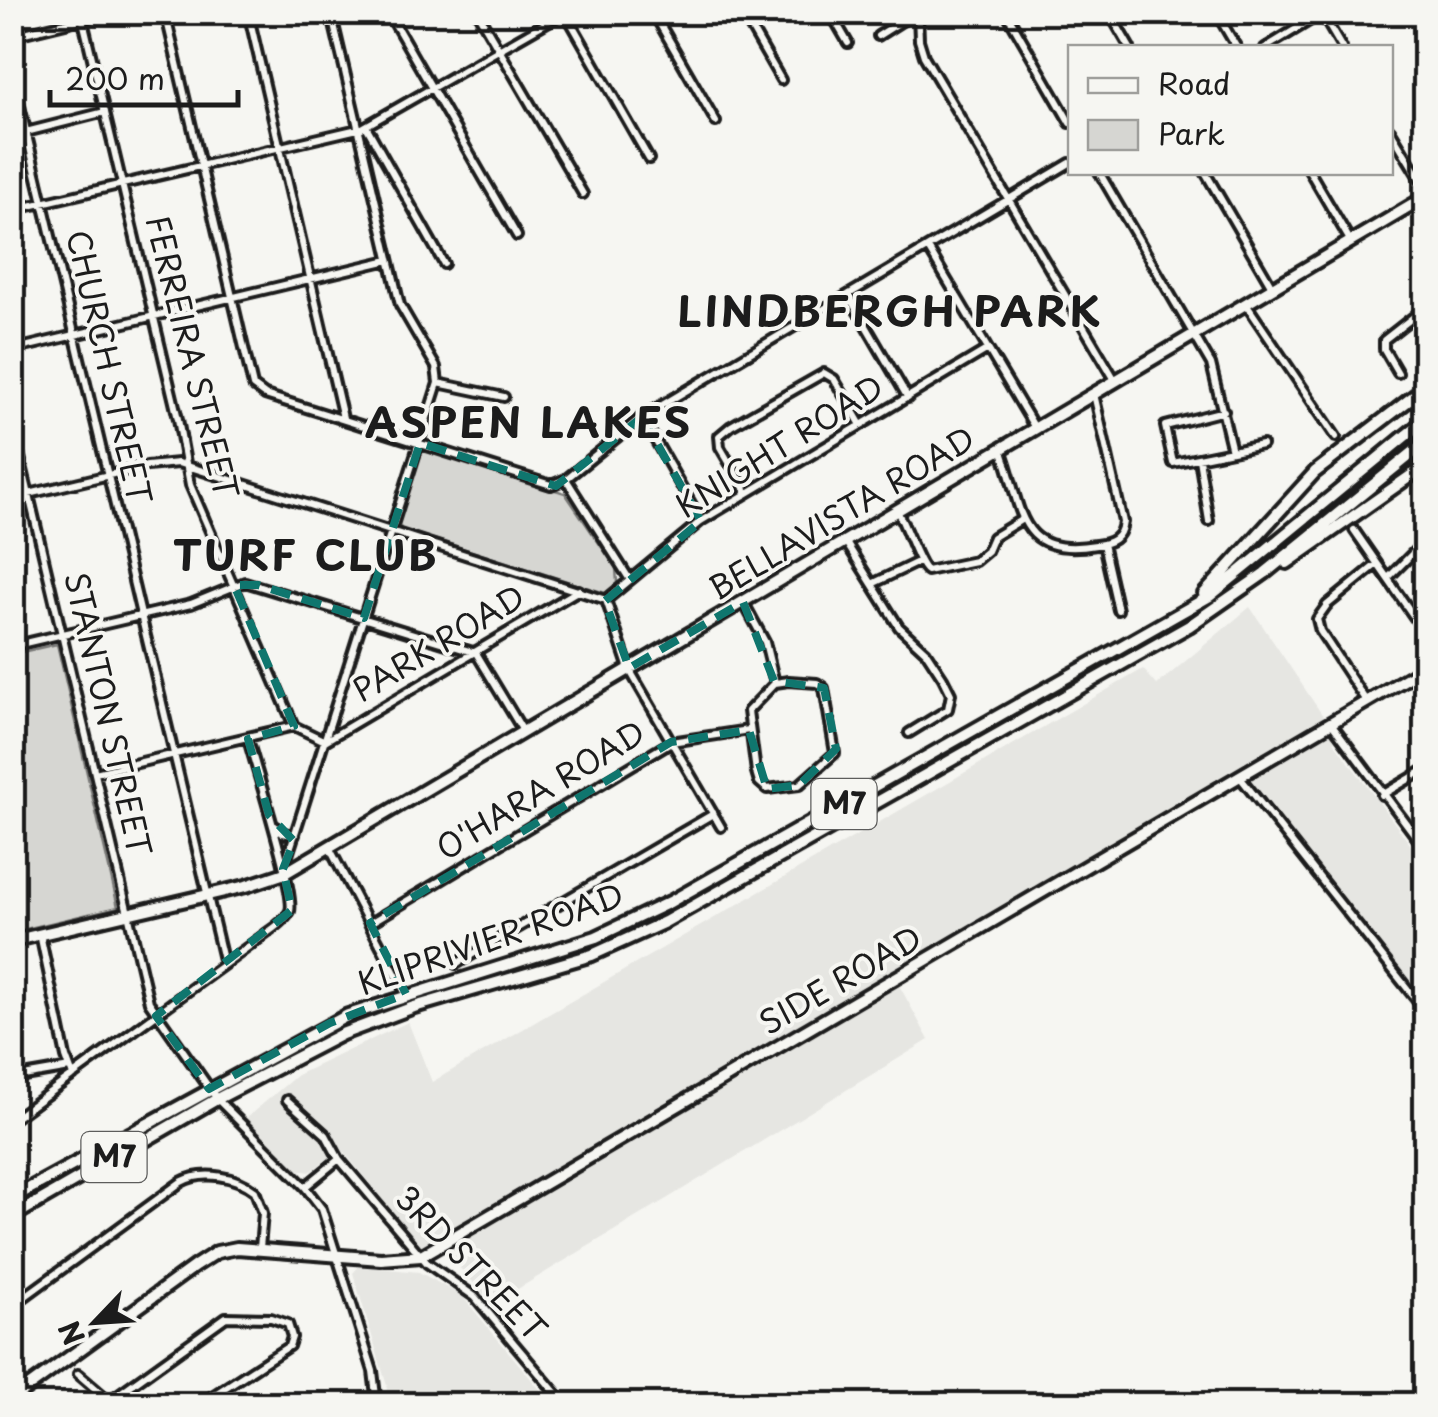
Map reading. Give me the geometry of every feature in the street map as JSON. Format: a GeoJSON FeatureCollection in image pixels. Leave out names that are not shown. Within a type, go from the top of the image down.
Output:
{"type":"FeatureCollection","features":[{"type":"Feature","properties":{"kind":"main road","name":"BELLAVISTA ROAD"},"geometry":{"type":"LineString","coordinates":[[12,941],[207,895],[284,871],[1426,197]]}},
{"type":"Feature","properties":{"kind":"main road"},"geometry":{"type":"LineString","coordinates":[[1194,606],[1315,472],[1426,387]]}},
{"type":"Feature","properties":{"kind":"main road","name":"KLIPRIVIER ROAD"},"geometry":{"type":"LineString","coordinates":[[12,1198],[339,1019],[406,994],[581,942],[633,921],[1194,606],[1243,572],[1426,419]]}},
{"type":"Feature","properties":{"kind":"main road","name":"KLIPRIVIER ROAD"},"geometry":{"type":"LineString","coordinates":[[12,1216],[217,1099],[373,1021],[564,964],[631,939],[1189,626],[1266,574],[1426,442]]}},
{"type":"Feature","properties":{"kind":"main road"},"geometry":{"type":"LineString","coordinates":[[1266,574],[1426,465]]}},
{"type":"Feature","properties":{"kind":"main road","name":"SIDE ROAD"},"geometry":{"type":"LineString","coordinates":[[12,1398],[204,1259],[230,1248],[381,1259],[421,1256],[1426,667]]}},
{"type":"Feature","properties":{"kind":"street"},"geometry":{"type":"LineString","coordinates":[[12,36],[111,12]]}},
{"type":"Feature","properties":{"kind":"street"},"geometry":{"type":"LineString","coordinates":[[165,12],[256,389],[550,485],[566,480],[642,417],[1068,164]]}},
{"type":"Feature","properties":{"kind":"street"},"geometry":{"type":"LineString","coordinates":[[248,12],[343,418]]}},
{"type":"Feature","properties":{"kind":"street"},"geometry":{"type":"LineString","coordinates":[[284,871],[438,383],[436,367],[402,311],[362,127],[330,12]]}},
{"type":"Feature","properties":{"kind":"street"},"geometry":{"type":"LineString","coordinates":[[388,12],[517,236]]}},
{"type":"Feature","properties":{"kind":"street"},"geometry":{"type":"LineString","coordinates":[[476,12],[583,194]]}},
{"type":"Feature","properties":{"kind":"street"},"geometry":{"type":"LineString","coordinates":[[653,12],[716,122]]}},
{"type":"Feature","properties":{"kind":"street"},"geometry":{"type":"LineString","coordinates":[[742,12],[781,80]]}},
{"type":"Feature","properties":{"kind":"street"},"geometry":{"type":"LineString","coordinates":[[830,12],[848,43]]}},
{"type":"Feature","properties":{"kind":"street"},"geometry":{"type":"LineString","coordinates":[[878,36],[916,12],[924,56],[1115,380]]}},
{"type":"Feature","properties":{"kind":"street"},"geometry":{"type":"LineString","coordinates":[[1006,12],[1068,120]]}},
{"type":"Feature","properties":{"kind":"street"},"geometry":{"type":"LineString","coordinates":[[1109,12],[1128,45]]}},
{"type":"Feature","properties":{"kind":"street"},"geometry":{"type":"LineString","coordinates":[[1216,12],[1234,45]]}},
{"type":"Feature","properties":{"kind":"street"},"geometry":{"type":"LineString","coordinates":[[12,210],[362,127],[565,13],[648,159]]}},
{"type":"Feature","properties":{"kind":"street"},"geometry":{"type":"LineString","coordinates":[[1270,45],[1322,13],[1340,45]]}},
{"type":"Feature","properties":{"kind":"street","name":"FERREIRA STREET"},"geometry":{"type":"LineString","coordinates":[[82,16],[190,485],[294,726]]}},
{"type":"Feature","properties":{"kind":"street","name":"CHURCH STREET"},"geometry":{"type":"LineString","coordinates":[[12,72],[224,964]]}},
{"type":"Feature","properties":{"kind":"street"},"geometry":{"type":"LineString","coordinates":[[26,132],[105,112]]}},
{"type":"Feature","properties":{"kind":"street"},"geometry":{"type":"LineString","coordinates":[[362,127],[444,264]]}},
{"type":"Feature","properties":{"kind":"street"},"geometry":{"type":"LineString","coordinates":[[1393,135],[1426,189]]}},
{"type":"Feature","properties":{"kind":"street"},"geometry":{"type":"LineString","coordinates":[[1101,175],[1211,364],[1232,451]]}},
{"type":"Feature","properties":{"kind":"street"},"geometry":{"type":"LineString","coordinates":[[1207,175],[1272,287]]}},
{"type":"Feature","properties":{"kind":"street"},"geometry":{"type":"LineString","coordinates":[[1312,175],[1351,242]]}},
{"type":"Feature","properties":{"kind":"street"},"geometry":{"type":"LineString","coordinates":[[928,248],[1035,428]]}},
{"type":"Feature","properties":{"kind":"street"},"geometry":{"type":"LineString","coordinates":[[12,350],[389,260]]}},
{"type":"Feature","properties":{"kind":"street"},"geometry":{"type":"LineString","coordinates":[[848,295],[908,398]]}},
{"type":"Feature","properties":{"kind":"street"},"geometry":{"type":"LineString","coordinates":[[1246,302],[1336,437]]}},
{"type":"Feature","properties":{"kind":"street"},"geometry":{"type":"LineString","coordinates":[[1398,372],[1384,349],[1384,340],[1426,307]]}},
{"type":"Feature","properties":{"kind":"street","name":"KNIGHT ROAD"},"geometry":{"type":"LineString","coordinates":[[606,600],[701,521],[988,350]]}},
{"type":"Feature","properties":{"kind":"street"},"geometry":{"type":"LineString","coordinates":[[747,493],[718,441],[731,426],[824,373],[834,379],[861,425]]}},
{"type":"Feature","properties":{"kind":"street"},"geometry":{"type":"LineString","coordinates":[[438,383],[504,398]]}},
{"type":"Feature","properties":{"kind":"street"},"geometry":{"type":"LineString","coordinates":[[1001,449],[1022,520],[1040,540],[1057,547],[1103,544],[1121,534],[1123,522],[1094,393]]}},
{"type":"Feature","properties":{"kind":"street"},"geometry":{"type":"LineString","coordinates":[[1224,412],[1165,426],[1174,464],[1262,445]]}},
{"type":"Feature","properties":{"kind":"street"},"geometry":{"type":"LineString","coordinates":[[642,417],[701,521]]}},
{"type":"Feature","properties":{"kind":"street","name":"STANTON STREET"},"geometry":{"type":"LineString","coordinates":[[12,423],[148,996],[156,1016],[217,1099],[305,1186],[322,1208],[372,1371],[377,1404]]}},
{"type":"Feature","properties":{"kind":"street"},"geometry":{"type":"LineString","coordinates":[[1198,459],[1209,521]]}},
{"type":"Feature","properties":{"kind":"street"},"geometry":{"type":"LineString","coordinates":[[12,498],[160,463],[186,465],[606,600],[628,669],[721,827]]}},
{"type":"Feature","properties":{"kind":"street"},"geometry":{"type":"LineString","coordinates":[[566,480],[630,580]]}},
{"type":"Feature","properties":{"kind":"street"},"geometry":{"type":"LineString","coordinates":[[897,511],[912,538],[918,562],[931,572],[975,561],[988,550],[993,536],[1022,520]]}},
{"type":"Feature","properties":{"kind":"street"},"geometry":{"type":"LineString","coordinates":[[1354,530],[1426,634]]}},
{"type":"Feature","properties":{"kind":"street"},"geometry":{"type":"LineString","coordinates":[[1388,578],[1426,540]]}},
{"type":"Feature","properties":{"kind":"street"},"geometry":{"type":"LineString","coordinates":[[845,541],[906,636],[926,652],[951,694],[943,714],[909,733]]}},
{"type":"Feature","properties":{"kind":"street"},"geometry":{"type":"LineString","coordinates":[[1103,544],[1118,610]]}},
{"type":"Feature","properties":{"kind":"street"},"geometry":{"type":"LineString","coordinates":[[872,584],[918,562]]}},
{"type":"Feature","properties":{"kind":"street"},"geometry":{"type":"LineString","coordinates":[[1367,702],[1320,631],[1317,619],[1377,564]]}},
{"type":"Feature","properties":{"kind":"street"},"geometry":{"type":"LineString","coordinates":[[12,646],[191,604],[245,582],[476,654],[523,731]]}},
{"type":"Feature","properties":{"kind":"street","name":"PARK ROAD"},"geometry":{"type":"LineString","coordinates":[[325,741],[579,590]]}},
{"type":"Feature","properties":{"kind":"street"},"geometry":{"type":"LineString","coordinates":[[743,602],[764,642],[775,683]]}},
{"type":"Feature","properties":{"kind":"street"},"geometry":{"type":"LineString","coordinates":[[814,682],[824,688],[835,753],[799,785],[767,789],[758,778],[749,708],[775,683],[814,682]]}},
{"type":"Feature","properties":{"kind":"street"},"geometry":{"type":"LineString","coordinates":[[1331,723],[1426,850]]}},
{"type":"Feature","properties":{"kind":"street"},"geometry":{"type":"LineString","coordinates":[[95,773],[294,726],[325,741]]}},
{"type":"Feature","properties":{"kind":"street","name":"O'HARA ROAD"},"geometry":{"type":"LineString","coordinates":[[370,923],[670,742],[749,730]]}},
{"type":"Feature","properties":{"kind":"street"},"geometry":{"type":"LineString","coordinates":[[12,1120],[72,1072],[156,1016],[274,928],[289,912],[291,903],[284,871],[248,739]]}},
{"type":"Feature","properties":{"kind":"street"},"geometry":{"type":"LineString","coordinates":[[1382,795],[1426,769]]}},
{"type":"Feature","properties":{"kind":"street"},"geometry":{"type":"LineString","coordinates":[[1239,776],[1426,1012]]}},
{"type":"Feature","properties":{"kind":"street"},"geometry":{"type":"LineString","coordinates":[[456,964],[713,814]]}},
{"type":"Feature","properties":{"kind":"street"},"geometry":{"type":"LineString","coordinates":[[269,816],[279,831],[296,836]]}},
{"type":"Feature","properties":{"kind":"street"},"geometry":{"type":"LineString","coordinates":[[328,846],[406,994]]}},
{"type":"Feature","properties":{"kind":"street"},"geometry":{"type":"LineString","coordinates":[[40,934],[72,1072]]}},
{"type":"Feature","properties":{"kind":"street"},"geometry":{"type":"LineString","coordinates":[[12,1078],[72,1072]]}},
{"type":"Feature","properties":{"kind":"street","name":"3RD STREET"},"geometry":{"type":"LineString","coordinates":[[287,1100],[326,1135],[339,1158],[421,1256],[475,1297],[565,1404]]}},
{"type":"Feature","properties":{"kind":"street"},"geometry":{"type":"LineString","coordinates":[[305,1186],[339,1158]]}},
{"type":"Feature","properties":{"kind":"street"},"geometry":{"type":"LineString","coordinates":[[12,1306],[192,1177],[204,1175],[236,1181],[255,1191],[263,1208],[260,1248]]}},
{"type":"Feature","properties":{"kind":"street"},"geometry":{"type":"LineString","coordinates":[[78,1374],[111,1402],[226,1317],[285,1322],[290,1328],[291,1342],[285,1349],[200,1404]]}},
{"type":"Feature","properties":{"kind":"highlighted area"},"geometry":{"type":"Polygon","coordinates":[[[642,417],[701,521],[605,601],[629,668],[743,602],[774,681],[824,688],[836,749],[799,785],[767,789],[749,730],[671,742],[370,923],[406,994],[330,1023],[209,1089],[156,1016],[292,910],[283,869],[294,841],[269,815],[248,739],[294,726],[234,585],[258,585],[364,618],[420,443],[556,486],[642,417]]]}},
{"type":"Feature","properties":{"kind":"shaded area"},"geometry":{"type":"Polygon","coordinates":[[[1250,607],[1323,716],[1336,745],[1425,864],[1425,1023],[1239,784],[899,985],[929,1040],[493,1304],[448,1255],[417,1243],[341,1148],[310,1172],[298,1170],[245,1119],[297,1075],[408,1022],[432,1082],[1143,669],[1157,685],[1250,607]]]}},
{"type":"Feature","properties":{"kind":"shaded area"},"geometry":{"type":"Polygon","coordinates":[[[359,1266],[419,1272],[462,1296],[552,1404],[385,1404],[387,1386],[353,1273],[359,1266]]]}},
{"type":"Feature","properties":{"kind":"green space"},"geometry":{"type":"Polygon","coordinates":[[[426,449],[565,493],[616,568],[617,583],[605,593],[401,529],[397,520],[418,453],[426,449]]]}},
{"type":"Feature","properties":{"kind":"green space"},"geometry":{"type":"Polygon","coordinates":[[[57,644],[118,907],[13,932],[13,654],[57,644]]]}},
{"type":"Feature","properties":{"kind":"district","name":"LINDBERGH PARK"},"geometry":{"type":"Point","coordinates":[890,312]}},
{"type":"Feature","properties":{"kind":"district","name":"ASPEN LAKES"},"geometry":{"type":"Point","coordinates":[529,423]}},
{"type":"Feature","properties":{"kind":"district","name":"TURF CLUB"},"geometry":{"type":"Point","coordinates":[306,556]}}]}
